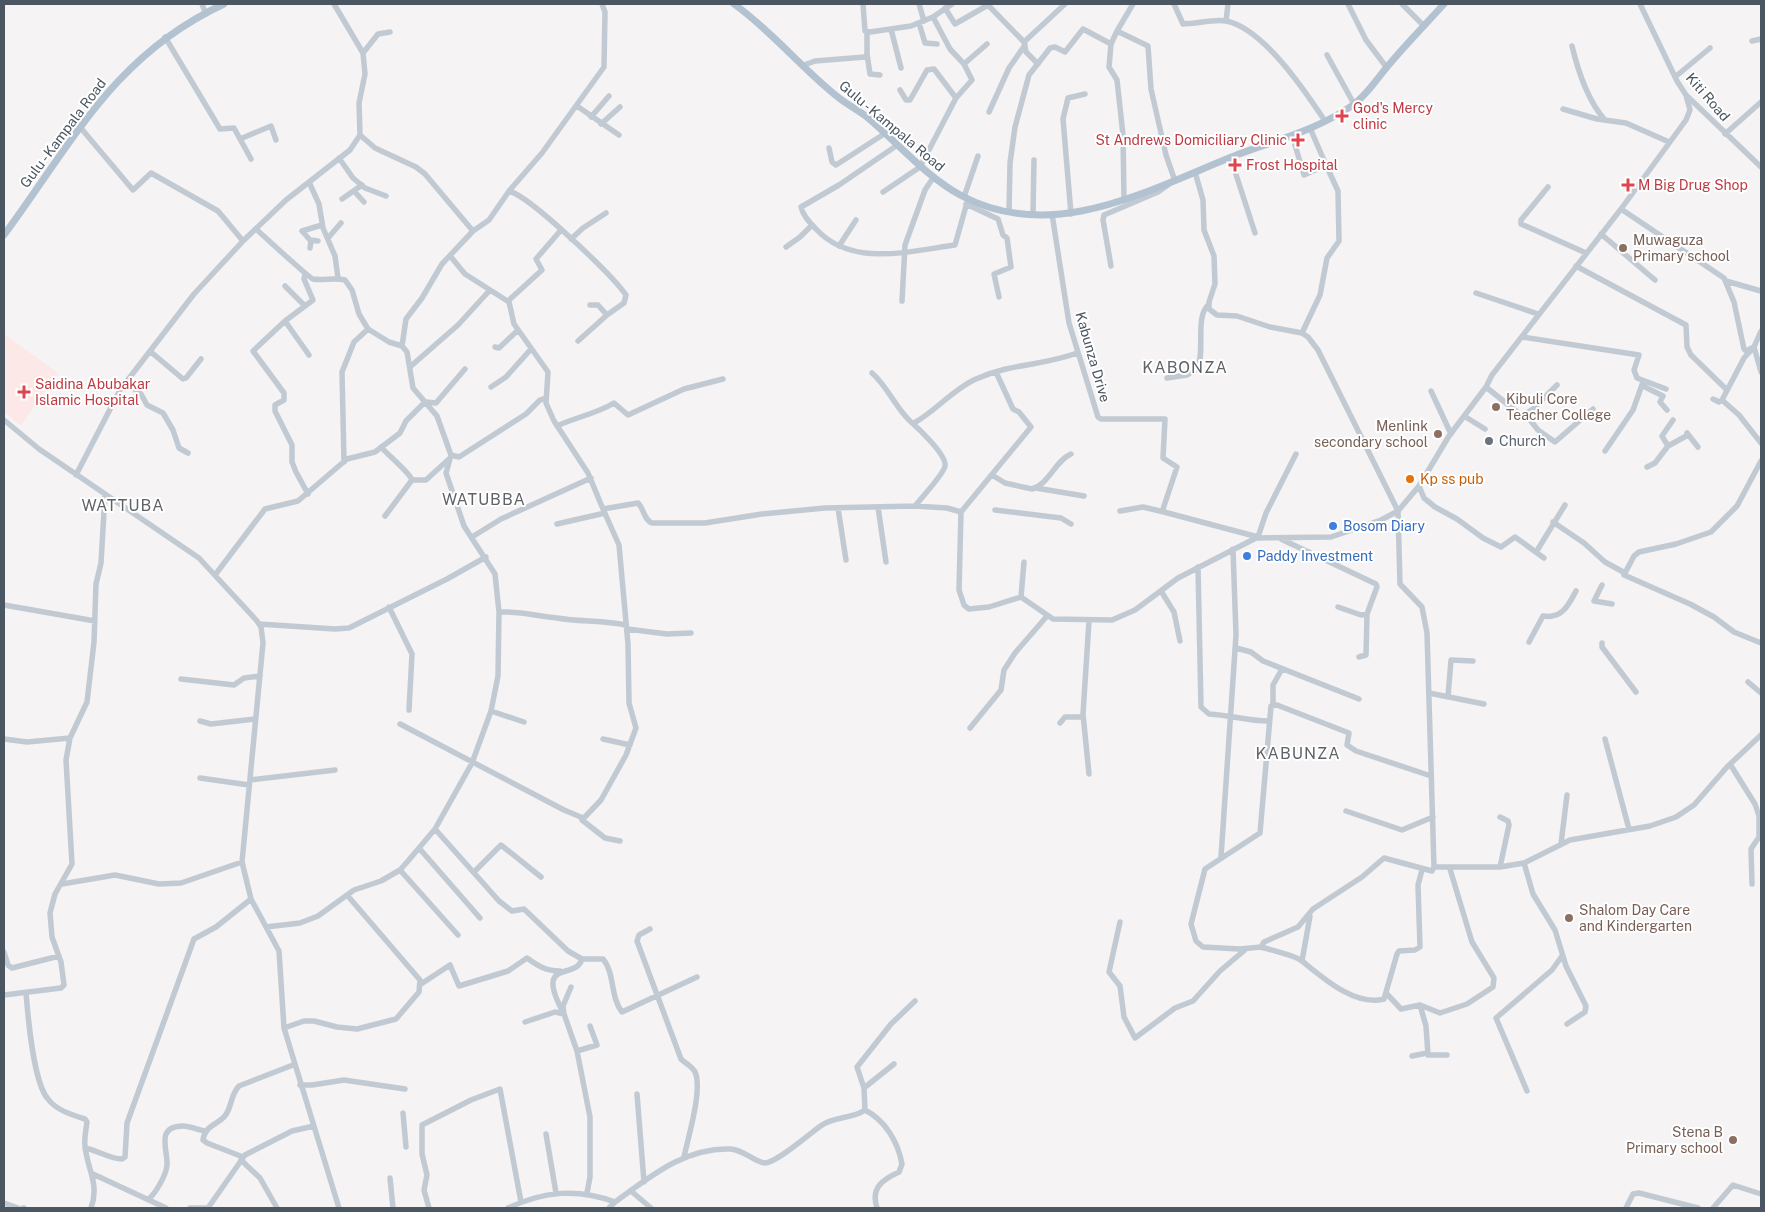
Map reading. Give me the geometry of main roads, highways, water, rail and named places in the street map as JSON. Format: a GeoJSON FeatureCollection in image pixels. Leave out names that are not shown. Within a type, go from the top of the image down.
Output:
{"type":"FeatureCollection","features":[{"type":"Feature","properties":{"kind":"main road","name":"Gulu - Kampala Road"},"geometry":{"type":"LineString","coordinates":[[4,235],[105,94],[132,66],[165,37],[205,12],[224,4]]}},
{"type":"Feature","properties":{"kind":"main road","name":"Gulu - Kampala Road"},"geometry":{"type":"LineString","coordinates":[[734,4],[838,98],[867,118],[933,178],[966,200],[1009,212],[1033,214],[1071,214],[1124,200],[1325,121],[1354,104],[1370,90],[1444,4]]}},
{"type":"Feature","properties":{"kind":"place","name":"God's Mercy clinic"},"geometry":{"type":"Point","coordinates":[1342,116]}},
{"type":"Feature","properties":{"kind":"place","name":"St Andrews Domiciliary Clinic"},"geometry":{"type":"Point","coordinates":[1298,140]}},
{"type":"Feature","properties":{"kind":"place","name":"Frost Hospital"},"geometry":{"type":"Point","coordinates":[1235,165]}},
{"type":"Feature","properties":{"kind":"place","name":"M Big Drug Shop"},"geometry":{"type":"Point","coordinates":[1628,185]}},
{"type":"Feature","properties":{"kind":"place","name":"Muwaguza Primary school"},"geometry":{"type":"Point","coordinates":[1623,248]}},
{"type":"Feature","properties":{"kind":"place","name":"Saidina Abubakar Islamic Hospital"},"geometry":{"type":"Point","coordinates":[24,392]}},
{"type":"Feature","properties":{"kind":"place","name":"Kibuli Core Teacher College"},"geometry":{"type":"Point","coordinates":[1496,407]}},
{"type":"Feature","properties":{"kind":"place","name":"Menlink secondary school"},"geometry":{"type":"Point","coordinates":[1438,434]}},
{"type":"Feature","properties":{"kind":"place","name":"Church"},"geometry":{"type":"Point","coordinates":[1489,441]}},
{"type":"Feature","properties":{"kind":"place","name":"Kp ss pub"},"geometry":{"type":"Point","coordinates":[1410,479]}},
{"type":"Feature","properties":{"kind":"place","name":"Bosom Diary"},"geometry":{"type":"Point","coordinates":[1333,526]}},
{"type":"Feature","properties":{"kind":"place","name":"Paddy Investment"},"geometry":{"type":"Point","coordinates":[1247,556]}},
{"type":"Feature","properties":{"kind":"place","name":"Shalom Day Care and Kindergarten"},"geometry":{"type":"Point","coordinates":[1569,918]}},
{"type":"Feature","properties":{"kind":"place","name":"Stena B Primary school"},"geometry":{"type":"Point","coordinates":[1733,1140]}},
{"type":"Feature","properties":{"kind":"district","name":"KABONZA"},"geometry":{"type":"Point","coordinates":[1185,367]}},
{"type":"Feature","properties":{"kind":"district","name":"WATUBBA"},"geometry":{"type":"Point","coordinates":[484,499]}},
{"type":"Feature","properties":{"kind":"district","name":"WATTUBA"},"geometry":{"type":"Point","coordinates":[123,505]}},
{"type":"Feature","properties":{"kind":"district","name":"KABUNZA"},"geometry":{"type":"Point","coordinates":[1298,753]}}]}
